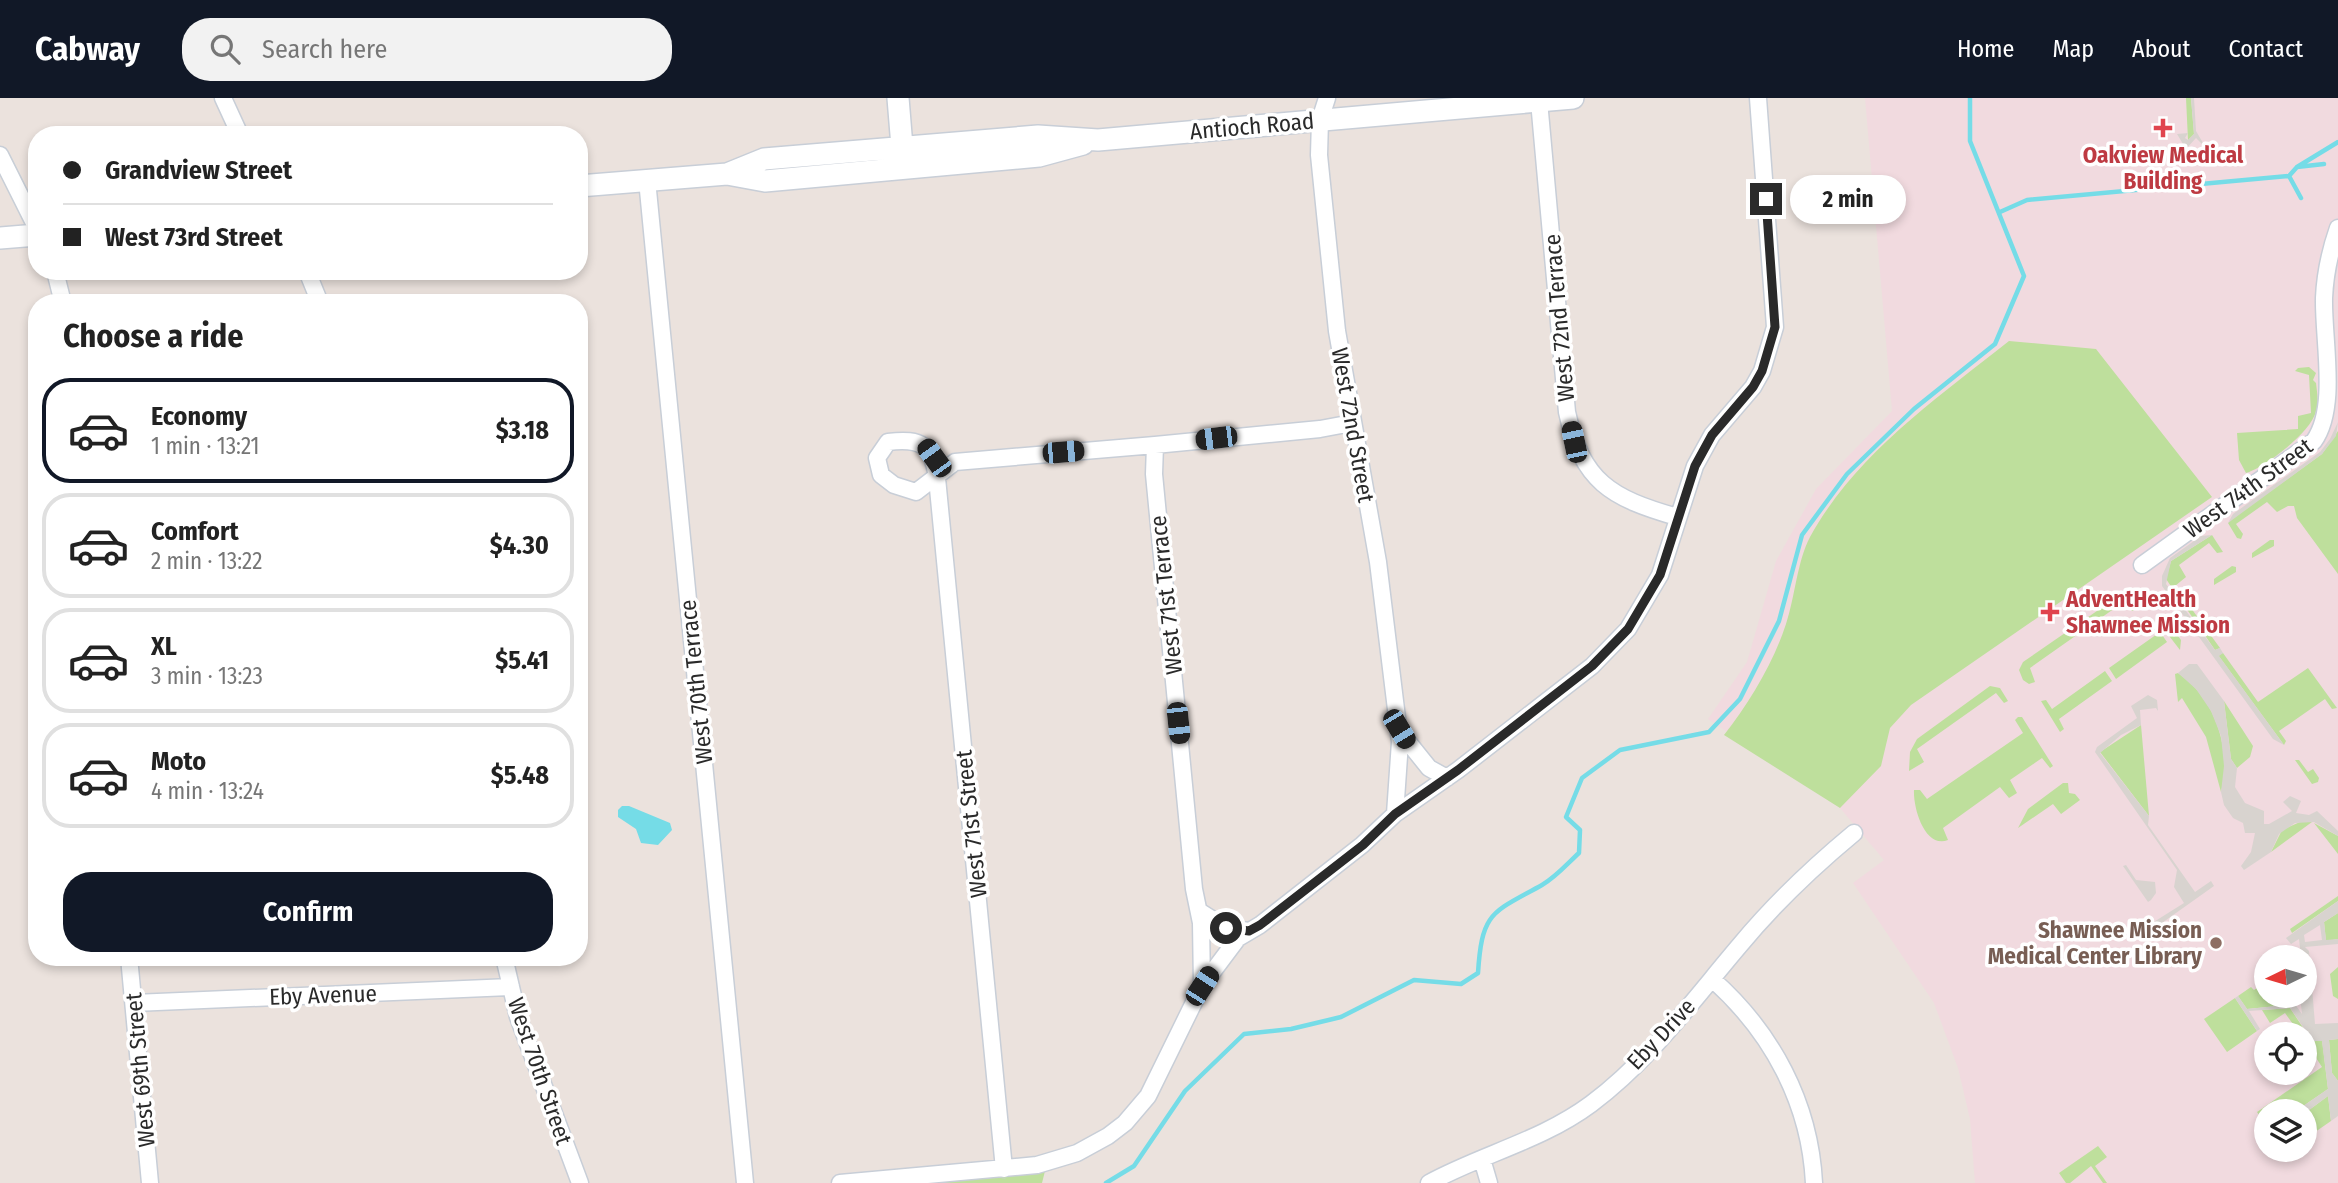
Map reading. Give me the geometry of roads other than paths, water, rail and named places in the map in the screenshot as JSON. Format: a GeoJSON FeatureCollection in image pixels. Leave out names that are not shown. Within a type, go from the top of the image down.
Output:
{"type":"FeatureCollection","features":[{"type":"Feature","properties":{"kind":"main road"},"geometry":{"type":"LineString","coordinates":[[898,98],[904,169]]}},
{"type":"Feature","properties":{"kind":"main road","name":"Antioch Road"},"geometry":{"type":"LineString","coordinates":[[727,174],[764,159],[1038,136],[1098,140],[1496,101],[1573,98]]}},
{"type":"Feature","properties":{"kind":"main road","name":"Antioch Road"},"geometry":{"type":"LineString","coordinates":[[588,185],[727,174],[765,181],[904,169],[1039,156],[1098,140]]}},
{"type":"Feature","properties":{"kind":"main road"},"geometry":{"type":"LineString","coordinates":[[0,238],[28,236]]}},
{"type":"Feature","properties":{"kind":"street"},"geometry":{"type":"LineString","coordinates":[[223,98],[236,126]]}},
{"type":"Feature","properties":{"kind":"street","name":"West 72nd Street"},"geometry":{"type":"LineString","coordinates":[[1312,98],[1320,120]]}},
{"type":"Feature","properties":{"kind":"street","name":"West 72nd Street"},"geometry":{"type":"LineString","coordinates":[[1327,98],[1320,120],[1319,155],[1333,302],[1378,562],[1399,729],[1401,755],[1395,814]]}},
{"type":"Feature","properties":{"kind":"street"},"geometry":{"type":"LineString","coordinates":[[840,1183],[1038,1165],[1077,1153],[1125,1122],[1148,1096],[1202,986],[1224,953],[1363,845],[1395,814],[1447,778],[1592,666],[1628,629],[1660,575],[1695,466],[1712,435],[1753,387],[1764,364],[1775,327],[1758,98]]}},
{"type":"Feature","properties":{"kind":"street","name":"West 72nd Terrace"},"geometry":{"type":"LineString","coordinates":[[1539,101],[1567,412],[1574,442],[1594,477],[1606,489],[1633,504],[1677,517]]}},
{"type":"Feature","properties":{"kind":"street"},"geometry":{"type":"LineString","coordinates":[[0,155],[28,211]]}},
{"type":"Feature","properties":{"kind":"street","name":"West 70th Terrace"},"geometry":{"type":"LineString","coordinates":[[647,180],[745,1183]]}},
{"type":"Feature","properties":{"kind":"street","name":"West 74th Street"},"geometry":{"type":"LineString","coordinates":[[2142,565],[2315,441],[2321,433],[2329,408],[2325,281],[2338,228]]}},
{"type":"Feature","properties":{"kind":"street"},"geometry":{"type":"LineString","coordinates":[[1155,445],[1320,429],[1352,423]]}},
{"type":"Feature","properties":{"kind":"street","name":"West 71st Street"},"geometry":{"type":"LineString","coordinates":[[1004,1169],[937,478],[955,462],[1155,445]]}},
{"type":"Feature","properties":{"kind":"street","name":"West 71st Terrace"},"geometry":{"type":"LineString","coordinates":[[1155,445],[1154,474],[1194,889],[1199,911],[1202,986]]}},
{"type":"Feature","properties":{"kind":"street"},"geometry":{"type":"LineString","coordinates":[[1399,729],[1429,768],[1447,778]]}},
{"type":"Feature","properties":{"kind":"street","name":"Eby Drive"},"geometry":{"type":"LineString","coordinates":[[1429,1183],[1530,1141],[1591,1104],[1658,1041],[1742,942],[1816,864],[1854,833]]}},
{"type":"Feature","properties":{"kind":"street"},"geometry":{"type":"LineString","coordinates":[[1199,911],[1226,928],[1249,931]]}},
{"type":"Feature","properties":{"kind":"street","name":"West 69th Street"},"geometry":{"type":"LineString","coordinates":[[130,966],[150,1183]]}},
{"type":"Feature","properties":{"kind":"street","name":"West 70th Street"},"geometry":{"type":"LineString","coordinates":[[506,966],[518,1017],[580,1183]]}},
{"type":"Feature","properties":{"kind":"street"},"geometry":{"type":"LineString","coordinates":[[1712,979],[1761,1030],[1796,1094],[1810,1140],[1814,1183]]}},
{"type":"Feature","properties":{"kind":"street","name":"Eby Avenue"},"geometry":{"type":"LineString","coordinates":[[134,1003],[511,987]]}},
{"type":"Feature","properties":{"kind":"street"},"geometry":{"type":"LineString","coordinates":[[1482,1159],[1489,1183]]}},
{"type":"Feature","properties":{"kind":"water"},"geometry":{"type":"Polygon","coordinates":[[[622,806],[629,806],[670,823],[672,830],[658,845],[641,843],[636,829],[618,817],[618,810],[622,806]]]}},
{"type":"Feature","properties":{"kind":"waterway"},"geometry":{"type":"LineString","coordinates":[[1106,1183],[1134,1166],[1185,1091],[1244,1034],[1291,1029],[1341,1017],[1414,980],[1461,984],[1478,973],[1483,937],[1493,916],[1511,902],[1547,882],[1579,853],[1580,830],[1566,817],[1582,778],[1620,750],[1709,732],[1740,699],[1779,621],[1802,535],[1847,474],[1914,409],[1995,344],[2024,276],[1970,141],[1970,98]]}},
{"type":"Feature","properties":{"kind":"waterway"},"geometry":{"type":"LineString","coordinates":[[2297,167],[2338,142]]}},
{"type":"Feature","properties":{"kind":"waterway"},"geometry":{"type":"LineString","coordinates":[[2000,212],[2027,200],[2289,176],[2297,167],[2324,164]]}},
{"type":"Feature","properties":{"kind":"waterway"},"geometry":{"type":"LineString","coordinates":[[2289,176],[2301,198]]}},
{"type":"Feature","properties":{"kind":"place","name":"Oakview Medical Building"},"geometry":{"type":"Point","coordinates":[2163,128]}},
{"type":"Feature","properties":{"kind":"place","name":"AdventHealth Shawnee Mission"},"geometry":{"type":"Point","coordinates":[2050,612]}},
{"type":"Feature","properties":{"kind":"place","name":"Shawnee Mission Medical Center Library"},"geometry":{"type":"Point","coordinates":[2216,943]}}]}
